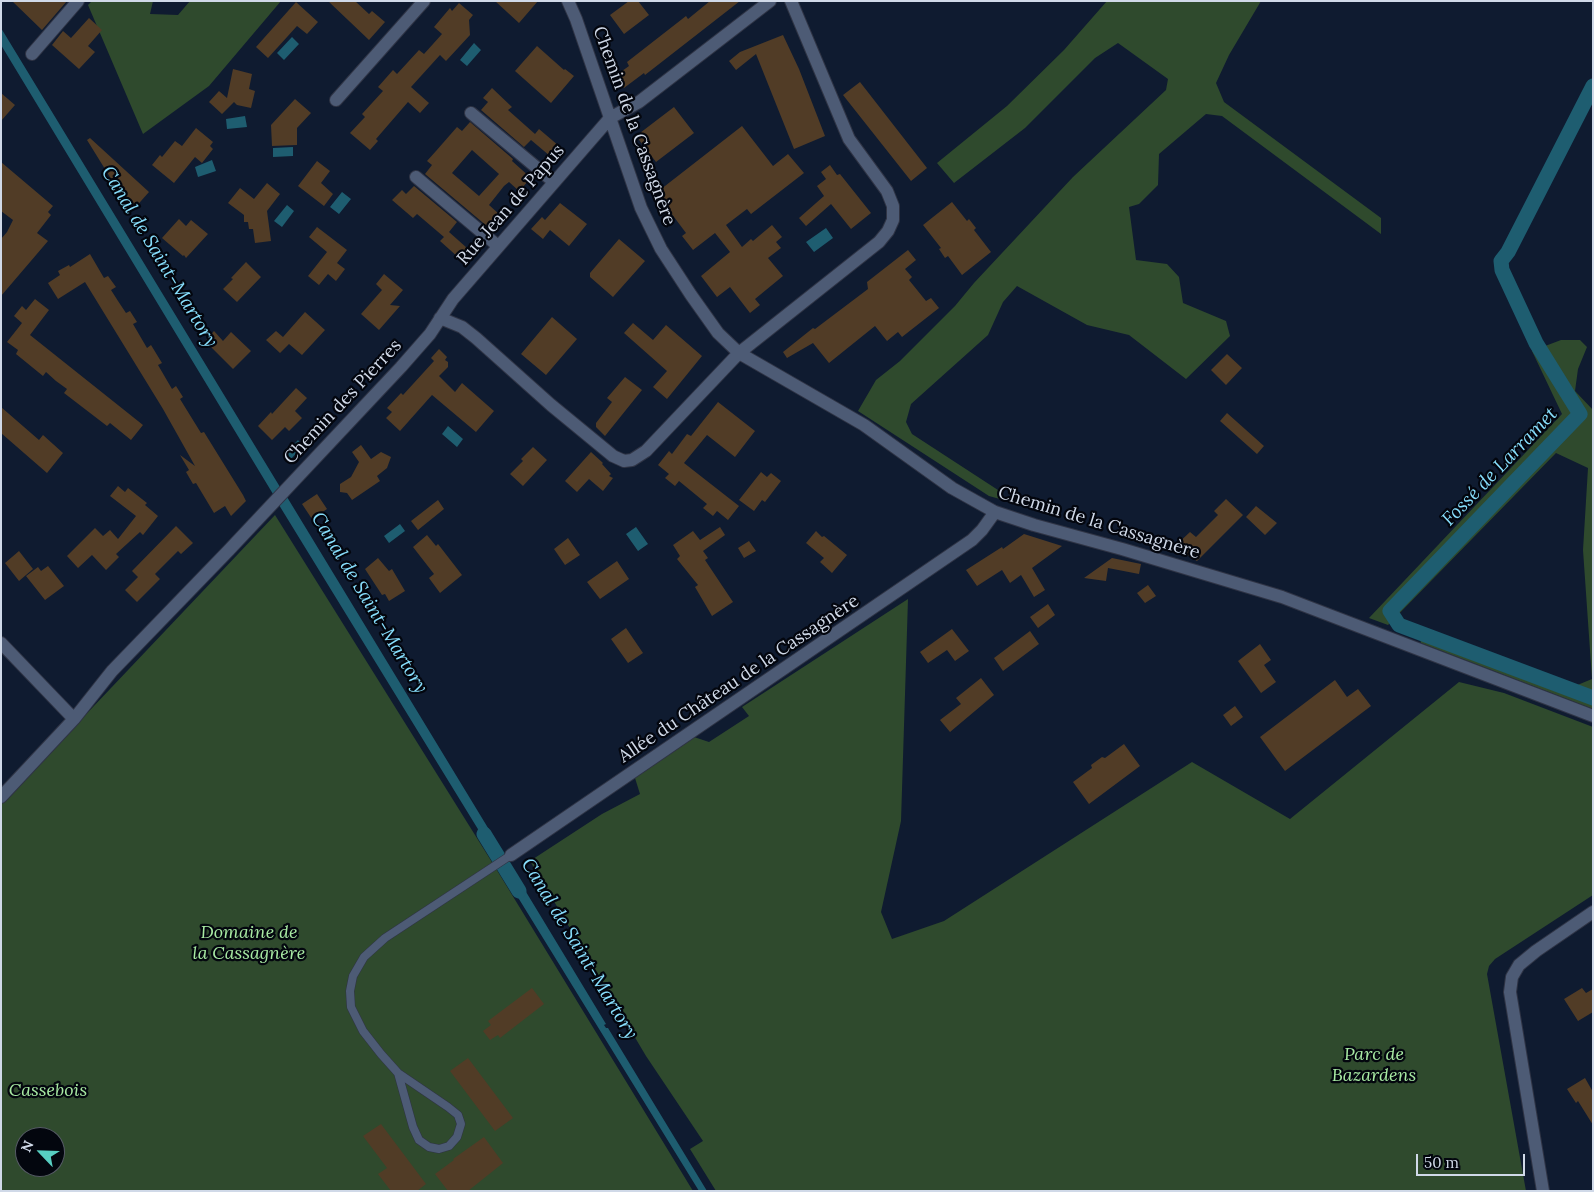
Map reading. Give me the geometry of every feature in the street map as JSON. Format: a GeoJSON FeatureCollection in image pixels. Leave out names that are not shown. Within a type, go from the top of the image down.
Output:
{"type":"FeatureCollection","features":[{"type":"Feature","properties":{"kind":"street"},"geometry":{"type":"LineString","coordinates":[[32,54],[78,1]]}},
{"type":"Feature","properties":{"kind":"street"},"geometry":{"type":"LineString","coordinates":[[336,100],[424,1]]}},
{"type":"Feature","properties":{"kind":"street","name":"Chemin de la Cassagnère"},"geometry":{"type":"LineString","coordinates":[[568,1],[576,19],[641,208],[661,249],[690,295],[718,333],[739,353],[864,425],[952,488],[995,512],[1282,597],[1593,716]]}},
{"type":"Feature","properties":{"kind":"street","name":"Rue Jean de Papus"},"geometry":{"type":"LineString","coordinates":[[440,318],[453,299],[498,246],[610,118],[639,102],[770,1]]}},
{"type":"Feature","properties":{"kind":"street"},"geometry":{"type":"LineString","coordinates":[[440,318],[462,327],[613,456],[627,461],[637,458],[646,451],[739,353],[879,242],[888,231],[893,220],[893,206],[887,191],[849,139],[791,1]]}},
{"type":"Feature","properties":{"kind":"street"},"geometry":{"type":"LineString","coordinates":[[471,113],[554,182]]}},
{"type":"Feature","properties":{"kind":"street"},"geometry":{"type":"LineString","coordinates":[[416,176],[498,246]]}},
{"type":"Feature","properties":{"kind":"street","name":"Chemin des Pierres"},"geometry":{"type":"LineString","coordinates":[[1,797],[74,719],[112,671],[407,360],[430,334],[440,318]]}},
{"type":"Feature","properties":{"kind":"street","name":"Allée du Château de la Cassagnère"},"geometry":{"type":"LineString","coordinates":[[511,855],[972,540],[995,512]]}},
{"type":"Feature","properties":{"kind":"street"},"geometry":{"type":"LineString","coordinates":[[1,643],[74,719]]}},
{"type":"Feature","properties":{"kind":"street"},"geometry":{"type":"LineString","coordinates":[[1543,1191],[1510,992],[1512,977],[1519,965],[1536,951],[1593,912]]}},
{"type":"Feature","properties":{"kind":"lane","name":"Allée du Château de la Cassagnère"},"geometry":{"type":"LineString","coordinates":[[398,1073],[363,1031],[351,1007],[350,991],[353,976],[364,957],[385,938],[511,855]]}},
{"type":"Feature","properties":{"kind":"lane"},"geometry":{"type":"LineString","coordinates":[[398,1073],[458,1116],[461,1124],[457,1137],[449,1146],[439,1149],[429,1147],[419,1140],[412,1127],[398,1073]]}},
{"type":"Feature","properties":{"kind":"green space"},"geometry":{"type":"Polygon","coordinates":[[[92,1],[153,1],[150,14],[178,15],[190,1],[281,1],[209,86],[143,134],[88,5],[92,1]]]}},
{"type":"Feature","properties":{"kind":"green space"},"geometry":{"type":"Polygon","coordinates":[[[1107,1],[1261,1],[1229,55],[1216,83],[1224,102],[1381,218],[1381,234],[1222,116],[1206,114],[1159,154],[1158,185],[1139,204],[1129,207],[1136,260],[1167,264],[1179,277],[1183,303],[1226,321],[1230,336],[1186,379],[1129,335],[1087,325],[1017,286],[1003,302],[988,335],[911,404],[906,422],[912,434],[998,490],[1007,501],[989,496],[858,411],[876,380],[900,361],[955,306],[974,283],[1073,177],[1166,90],[1168,79],[1118,43],[1095,58],[1025,128],[954,183],[937,163],[1007,106],[1064,50],[1107,1]]]}},
{"type":"Feature","properties":{"kind":"green space"},"geometry":{"type":"Polygon","coordinates":[[[1561,340],[1580,340],[1587,347],[1578,369],[1575,391],[1593,410],[1593,709],[1421,643],[1420,638],[1426,633],[1575,686],[1592,679],[1583,550],[1588,468],[1556,453],[1388,625],[1369,618],[1562,414],[1532,351],[1561,340]]]}},
{"type":"Feature","properties":{"kind":"green space","name":"Domaine de la Cassagnère"},"geometry":{"type":"Polygon","coordinates":[[[275,515],[495,867],[693,1191],[1,1191],[1,804],[275,515]]]}},
{"type":"Feature","properties":{"kind":"green space","name":"Parc de Bazardens"},"geometry":{"type":"Polygon","coordinates":[[[908,599],[901,821],[881,912],[892,939],[944,921],[1192,762],[1290,819],[1459,682],[1504,693],[1593,727],[1593,895],[1495,959],[1489,966],[1487,974],[1526,1191],[716,1191],[690,1149],[703,1141],[646,1056],[530,861],[602,814],[640,794],[635,778],[667,746],[691,736],[709,742],[749,716],[742,707],[908,599]]]}},
{"type":"Feature","properties":{"kind":"water"},"geometry":{"type":"Polygon","coordinates":[[[1,28],[280,487],[273,494],[1,45],[1,28]]]}},
{"type":"Feature","properties":{"kind":"water"},"geometry":{"type":"Polygon","coordinates":[[[292,37],[299,44],[284,60],[277,53],[292,37]]]}},
{"type":"Feature","properties":{"kind":"water"},"geometry":{"type":"Polygon","coordinates":[[[474,43],[481,50],[467,66],[460,60],[474,43]]]}},
{"type":"Feature","properties":{"kind":"water"},"geometry":{"type":"Polygon","coordinates":[[[245,116],[247,127],[227,129],[226,119],[245,116]]]}},
{"type":"Feature","properties":{"kind":"water"},"geometry":{"type":"Polygon","coordinates":[[[293,147],[293,156],[273,157],[273,148],[293,147]]]}},
{"type":"Feature","properties":{"kind":"water"},"geometry":{"type":"Polygon","coordinates":[[[212,160],[216,171],[198,177],[195,167],[212,160]]]}},
{"type":"Feature","properties":{"kind":"water"},"geometry":{"type":"Polygon","coordinates":[[[342,192],[351,199],[339,214],[330,207],[342,192]]]}},
{"type":"Feature","properties":{"kind":"water"},"geometry":{"type":"Polygon","coordinates":[[[287,205],[294,211],[282,227],[274,221],[287,205]]]}},
{"type":"Feature","properties":{"kind":"water"},"geometry":{"type":"Polygon","coordinates":[[[826,228],[833,238],[814,252],[806,242],[826,228]]]}},
{"type":"Feature","properties":{"kind":"water"},"geometry":{"type":"Polygon","coordinates":[[[448,426],[463,439],[457,447],[442,434],[448,426]]]}},
{"type":"Feature","properties":{"kind":"water"},"geometry":{"type":"Polygon","coordinates":[[[298,440],[303,446],[290,460],[284,455],[298,440]]]}},
{"type":"Feature","properties":{"kind":"water"},"geometry":{"type":"Polygon","coordinates":[[[287,497],[499,846],[492,852],[279,505],[287,497]]]}},
{"type":"Feature","properties":{"kind":"water"},"geometry":{"type":"Polygon","coordinates":[[[400,524],[405,531],[389,543],[384,536],[400,524]]]}},
{"type":"Feature","properties":{"kind":"water"},"geometry":{"type":"Polygon","coordinates":[[[636,527],[648,544],[638,551],[626,534],[636,527]]]}},
{"type":"Feature","properties":{"kind":"water"},"geometry":{"type":"Polygon","coordinates":[[[514,872],[606,1024],[604,1025],[608,1028],[707,1191],[699,1191],[506,878],[514,872]]]}},
{"type":"Feature","properties":{"kind":"building"},"geometry":{"type":"Polygon","coordinates":[[[12,1],[67,1],[42,30],[12,1]]]}},
{"type":"Feature","properties":{"kind":"building"},"geometry":{"type":"Polygon","coordinates":[[[328,1],[355,1],[369,14],[372,11],[385,22],[369,40],[328,1]]]}},
{"type":"Feature","properties":{"kind":"building"},"geometry":{"type":"Polygon","coordinates":[[[495,1],[538,1],[519,23],[495,1]]]}},
{"type":"Feature","properties":{"kind":"building"},"geometry":{"type":"Polygon","coordinates":[[[629,1],[638,1],[649,15],[624,34],[610,15],[629,1]]]}},
{"type":"Feature","properties":{"kind":"building"},"geometry":{"type":"Polygon","coordinates":[[[710,1],[740,1],[645,75],[644,73],[624,88],[615,76],[629,66],[627,62],[686,16],[688,19],[710,1]]]}},
{"type":"Feature","properties":{"kind":"building"},"geometry":{"type":"Polygon","coordinates":[[[296,2],[318,22],[307,34],[297,26],[268,58],[256,47],[296,2]]]}},
{"type":"Feature","properties":{"kind":"building"},"geometry":{"type":"Polygon","coordinates":[[[459,3],[473,15],[469,20],[470,35],[446,61],[440,55],[411,87],[429,103],[420,113],[408,102],[376,139],[378,141],[370,150],[350,133],[365,117],[362,114],[383,91],[378,87],[393,70],[397,74],[419,50],[424,54],[442,34],[434,27],[450,8],[452,11],[459,3]]]}},
{"type":"Feature","properties":{"kind":"building"},"geometry":{"type":"Polygon","coordinates":[[[89,18],[102,30],[88,46],[95,52],[79,69],[52,45],[63,31],[71,38],[89,18]]]}},
{"type":"Feature","properties":{"kind":"building"},"geometry":{"type":"Polygon","coordinates":[[[783,35],[799,69],[825,136],[794,149],[756,54],[736,70],[729,61],[740,52],[783,35]]]}},
{"type":"Feature","properties":{"kind":"building"},"geometry":{"type":"Polygon","coordinates":[[[537,46],[564,70],[574,76],[551,103],[515,71],[537,46]]]}},
{"type":"Feature","properties":{"kind":"building"},"geometry":{"type":"Polygon","coordinates":[[[233,69],[252,74],[249,89],[255,91],[251,108],[237,105],[234,102],[222,114],[209,102],[219,91],[227,98],[233,69]]]}},
{"type":"Feature","properties":{"kind":"building"},"geometry":{"type":"Polygon","coordinates":[[[860,82],[927,168],[911,181],[843,95],[860,82]]]}},
{"type":"Feature","properties":{"kind":"building"},"geometry":{"type":"Polygon","coordinates":[[[492,88],[512,107],[508,110],[535,134],[539,129],[559,146],[550,156],[531,140],[524,147],[481,110],[488,102],[483,98],[492,88]]]}},
{"type":"Feature","properties":{"kind":"building"},"geometry":{"type":"Polygon","coordinates":[[[1,93],[15,105],[1,121],[1,93]]]}},
{"type":"Feature","properties":{"kind":"building"},"geometry":{"type":"Polygon","coordinates":[[[295,99],[311,113],[297,128],[297,145],[272,146],[271,125],[295,99]]]}},
{"type":"Feature","properties":{"kind":"building"},"geometry":{"type":"Polygon","coordinates":[[[674,107],[694,133],[656,162],[636,136],[674,107]]]}},
{"type":"Feature","properties":{"kind":"building"},"geometry":{"type":"Polygon","coordinates":[[[470,122],[513,159],[512,161],[531,178],[519,191],[509,182],[504,186],[489,205],[499,214],[488,227],[425,174],[432,165],[427,161],[457,127],[462,131],[470,122]],[[472,150],[452,173],[479,196],[499,174],[472,150]]]}},
{"type":"Feature","properties":{"kind":"building"},"geometry":{"type":"Polygon","coordinates":[[[742,126],[773,166],[788,154],[804,173],[751,214],[747,209],[726,225],[742,247],[751,239],[753,241],[772,225],[782,237],[776,242],[781,248],[768,258],[783,276],[755,299],[760,305],[750,313],[730,287],[717,297],[701,276],[730,252],[715,233],[693,250],[682,236],[686,233],[656,193],[742,126]]]}},
{"type":"Feature","properties":{"kind":"building"},"geometry":{"type":"Polygon","coordinates":[[[196,128],[213,142],[210,146],[213,149],[202,163],[195,157],[174,183],[152,165],[160,155],[162,157],[175,141],[182,146],[196,128]]]}},
{"type":"Feature","properties":{"kind":"building"},"geometry":{"type":"Polygon","coordinates":[[[90,138],[149,192],[133,210],[121,200],[126,194],[113,182],[87,140],[90,138]]]}},
{"type":"Feature","properties":{"kind":"building"},"geometry":{"type":"Polygon","coordinates":[[[317,161],[330,171],[321,183],[333,194],[324,206],[298,186],[317,161]]]}},
{"type":"Feature","properties":{"kind":"building"},"geometry":{"type":"Polygon","coordinates":[[[1,162],[53,206],[48,212],[51,215],[37,233],[48,241],[1,296],[1,239],[13,220],[1,211],[1,162]]]}},
{"type":"Feature","properties":{"kind":"building"},"geometry":{"type":"Polygon","coordinates":[[[830,165],[837,175],[840,174],[871,213],[851,229],[831,204],[806,226],[799,218],[824,196],[817,186],[826,179],[821,172],[830,165]]]}},
{"type":"Feature","properties":{"kind":"building"},"geometry":{"type":"Polygon","coordinates":[[[267,183],[280,194],[267,211],[271,241],[255,243],[253,229],[249,229],[248,222],[244,222],[244,215],[228,203],[240,188],[254,199],[267,183]]]}},
{"type":"Feature","properties":{"kind":"building"},"geometry":{"type":"Polygon","coordinates":[[[414,186],[457,222],[449,232],[467,248],[459,258],[440,241],[444,237],[417,214],[413,218],[392,200],[402,190],[406,194],[414,186]]]}},
{"type":"Feature","properties":{"kind":"building"},"geometry":{"type":"Polygon","coordinates":[[[952,202],[967,221],[969,219],[976,228],[974,230],[991,252],[962,275],[948,256],[945,258],[939,249],[941,248],[923,225],[952,202]]]}},
{"type":"Feature","properties":{"kind":"building"},"geometry":{"type":"Polygon","coordinates":[[[560,203],[587,224],[569,246],[550,230],[543,239],[531,229],[542,217],[545,220],[560,203]]]}},
{"type":"Feature","properties":{"kind":"building"},"geometry":{"type":"Polygon","coordinates":[[[179,219],[186,226],[191,220],[208,234],[186,258],[162,238],[179,219]]]}},
{"type":"Feature","properties":{"kind":"building"},"geometry":{"type":"Polygon","coordinates":[[[317,227],[347,250],[337,263],[345,269],[336,281],[328,274],[319,285],[308,276],[327,252],[309,237],[317,227]]]}},
{"type":"Feature","properties":{"kind":"building"},"geometry":{"type":"Polygon","coordinates":[[[619,239],[645,261],[613,297],[590,277],[590,273],[619,239]]]}},
{"type":"Feature","properties":{"kind":"building"},"geometry":{"type":"Polygon","coordinates":[[[908,250],[916,260],[905,269],[912,277],[909,280],[926,301],[931,298],[939,308],[902,337],[898,332],[887,341],[875,326],[829,363],[813,343],[787,358],[783,352],[868,289],[867,282],[908,250]]]}},
{"type":"Feature","properties":{"kind":"building"},"geometry":{"type":"Polygon","coordinates":[[[90,254],[104,278],[108,276],[116,287],[111,290],[126,313],[130,311],[137,322],[133,324],[147,348],[151,345],[162,363],[158,365],[172,389],[176,386],[183,397],[180,399],[201,433],[204,432],[243,495],[246,501],[231,516],[225,506],[214,513],[196,483],[193,484],[186,472],[189,470],[180,455],[195,466],[163,409],[85,282],[58,299],[48,283],[60,275],[58,271],[69,265],[70,267],[90,254]]]}},
{"type":"Feature","properties":{"kind":"building"},"geometry":{"type":"Polygon","coordinates":[[[246,262],[261,277],[237,302],[223,289],[246,262]]]}},
{"type":"Feature","properties":{"kind":"building"},"geometry":{"type":"Polygon","coordinates":[[[384,274],[403,290],[390,305],[400,306],[379,330],[361,314],[382,290],[376,284],[384,274]]]}},
{"type":"Feature","properties":{"kind":"building"},"geometry":{"type":"Polygon","coordinates":[[[35,299],[49,310],[30,335],[143,425],[131,440],[110,423],[107,426],[64,393],[67,389],[46,372],[43,376],[16,354],[18,350],[7,342],[22,323],[14,316],[22,306],[26,310],[35,299]]]}},
{"type":"Feature","properties":{"kind":"building"},"geometry":{"type":"Polygon","coordinates":[[[305,312],[325,330],[302,355],[289,344],[280,353],[266,340],[276,331],[283,337],[305,312]]]}},
{"type":"Feature","properties":{"kind":"building"},"geometry":{"type":"Polygon","coordinates":[[[552,317],[577,339],[546,375],[521,354],[552,317]]]}},
{"type":"Feature","properties":{"kind":"building"},"geometry":{"type":"Polygon","coordinates":[[[633,323],[653,340],[666,325],[702,356],[667,399],[653,387],[667,371],[624,333],[633,323]]]}},
{"type":"Feature","properties":{"kind":"building"},"geometry":{"type":"Polygon","coordinates":[[[214,331],[223,341],[231,332],[251,351],[233,369],[205,341],[214,331]]]}},
{"type":"Feature","properties":{"kind":"building"},"geometry":{"type":"Polygon","coordinates":[[[439,349],[447,357],[445,360],[448,362],[448,367],[439,376],[455,392],[462,383],[494,411],[476,432],[432,395],[400,431],[386,418],[392,412],[387,408],[401,393],[403,395],[434,361],[431,358],[439,349]]]}},
{"type":"Feature","properties":{"kind":"building"},"geometry":{"type":"Polygon","coordinates":[[[1227,354],[1242,368],[1226,385],[1211,370],[1227,354]]]}},
{"type":"Feature","properties":{"kind":"building"},"geometry":{"type":"Polygon","coordinates":[[[625,377],[642,390],[605,436],[596,427],[596,423],[612,402],[607,398],[625,377]]]}},
{"type":"Feature","properties":{"kind":"building"},"geometry":{"type":"Polygon","coordinates":[[[296,388],[307,398],[295,411],[302,418],[289,431],[285,427],[272,440],[258,426],[296,388]]]}},
{"type":"Feature","properties":{"kind":"building"},"geometry":{"type":"Polygon","coordinates":[[[718,402],[755,431],[735,457],[707,435],[684,463],[739,506],[728,520],[717,511],[713,516],[703,508],[707,504],[679,481],[675,486],[665,478],[669,474],[658,465],[669,451],[672,454],[687,434],[691,436],[718,402]]]}},
{"type":"Feature","properties":{"kind":"building"},"geometry":{"type":"Polygon","coordinates":[[[1,407],[39,440],[43,435],[63,453],[47,473],[1,433],[1,407]]]}},
{"type":"Feature","properties":{"kind":"building"},"geometry":{"type":"Polygon","coordinates":[[[1227,413],[1264,446],[1257,454],[1220,421],[1227,413]]]}},
{"type":"Feature","properties":{"kind":"building"},"geometry":{"type":"Polygon","coordinates":[[[361,445],[371,459],[381,452],[391,457],[387,468],[377,476],[380,481],[352,500],[347,493],[340,492],[340,484],[351,477],[359,462],[352,452],[361,445]]]}},
{"type":"Feature","properties":{"kind":"building"},"geometry":{"type":"Polygon","coordinates":[[[533,447],[547,460],[523,486],[510,474],[533,447]]]}},
{"type":"Feature","properties":{"kind":"building"},"geometry":{"type":"Polygon","coordinates":[[[591,452],[603,463],[611,474],[609,476],[613,478],[603,491],[589,479],[577,492],[565,481],[591,452]]]}},
{"type":"Feature","properties":{"kind":"building"},"geometry":{"type":"Polygon","coordinates":[[[761,472],[767,477],[771,473],[781,481],[765,502],[762,500],[754,511],[739,500],[761,472]]]}},
{"type":"Feature","properties":{"kind":"building"},"geometry":{"type":"Polygon","coordinates":[[[118,486],[125,492],[128,488],[147,503],[145,505],[158,516],[143,535],[140,532],[116,554],[119,557],[106,570],[92,555],[78,568],[67,556],[95,528],[103,536],[110,530],[118,539],[136,516],[110,496],[118,486]]]}},
{"type":"Feature","properties":{"kind":"building"},"geometry":{"type":"Polygon","coordinates":[[[317,494],[327,509],[312,519],[302,504],[317,494]]]}},
{"type":"Feature","properties":{"kind":"building"},"geometry":{"type":"Polygon","coordinates":[[[1226,499],[1243,515],[1197,561],[1174,547],[1190,532],[1196,537],[1218,515],[1214,511],[1226,499]]]}},
{"type":"Feature","properties":{"kind":"building"},"geometry":{"type":"Polygon","coordinates":[[[438,500],[444,509],[418,530],[411,521],[438,500]]]}},
{"type":"Feature","properties":{"kind":"building"},"geometry":{"type":"Polygon","coordinates":[[[1256,506],[1277,523],[1265,535],[1246,517],[1256,506]]]}},
{"type":"Feature","properties":{"kind":"building"},"geometry":{"type":"Polygon","coordinates":[[[176,526],[193,543],[181,554],[178,551],[155,574],[160,579],[137,602],[125,590],[138,577],[132,571],[176,526]]]}},
{"type":"Feature","properties":{"kind":"building"},"geometry":{"type":"Polygon","coordinates":[[[720,527],[725,535],[703,551],[708,558],[705,560],[733,602],[712,616],[695,587],[698,585],[677,559],[680,556],[673,545],[693,531],[700,540],[720,527]]]}},
{"type":"Feature","properties":{"kind":"building"},"geometry":{"type":"Polygon","coordinates":[[[816,531],[847,555],[832,573],[820,562],[824,558],[806,543],[816,531]]]}},
{"type":"Feature","properties":{"kind":"building"},"geometry":{"type":"Polygon","coordinates":[[[1024,534],[1062,546],[1032,568],[1045,590],[1034,597],[1021,575],[1010,583],[1002,570],[977,586],[966,570],[1002,547],[1003,549],[1024,534]]]}},
{"type":"Feature","properties":{"kind":"building"},"geometry":{"type":"Polygon","coordinates":[[[427,535],[436,546],[438,544],[462,575],[440,593],[429,578],[434,574],[413,547],[427,535]]]}},
{"type":"Feature","properties":{"kind":"building"},"geometry":{"type":"Polygon","coordinates":[[[568,538],[580,555],[565,565],[554,549],[568,538]]]}},
{"type":"Feature","properties":{"kind":"building"},"geometry":{"type":"Polygon","coordinates":[[[749,541],[756,551],[744,558],[738,548],[749,541]]]}},
{"type":"Feature","properties":{"kind":"building"},"geometry":{"type":"Polygon","coordinates":[[[19,551],[33,569],[19,581],[5,563],[19,551]]]}},
{"type":"Feature","properties":{"kind":"building"},"geometry":{"type":"Polygon","coordinates":[[[378,558],[389,571],[392,569],[405,591],[389,601],[385,594],[382,595],[365,569],[378,558]]]}},
{"type":"Feature","properties":{"kind":"building"},"geometry":{"type":"Polygon","coordinates":[[[1112,558],[1141,564],[1139,574],[1108,568],[1106,581],[1084,578],[1112,558]]]}},
{"type":"Feature","properties":{"kind":"building"},"geometry":{"type":"Polygon","coordinates":[[[617,561],[629,579],[600,599],[587,582],[617,561]]]}},
{"type":"Feature","properties":{"kind":"building"},"geometry":{"type":"Polygon","coordinates":[[[48,566],[64,586],[45,600],[26,576],[38,567],[41,571],[48,566]]]}},
{"type":"Feature","properties":{"kind":"building"},"geometry":{"type":"Polygon","coordinates":[[[1148,585],[1156,596],[1145,603],[1137,593],[1148,585]]]}},
{"type":"Feature","properties":{"kind":"building"},"geometry":{"type":"Polygon","coordinates":[[[1048,604],[1055,615],[1038,628],[1030,617],[1048,604]]]}},
{"type":"Feature","properties":{"kind":"building"},"geometry":{"type":"Polygon","coordinates":[[[626,628],[643,653],[628,663],[611,639],[626,628]]]}},
{"type":"Feature","properties":{"kind":"building"},"geometry":{"type":"Polygon","coordinates":[[[952,629],[969,651],[955,661],[947,650],[928,663],[920,652],[952,629]]]}},
{"type":"Feature","properties":{"kind":"building"},"geometry":{"type":"Polygon","coordinates":[[[1030,631],[1039,644],[1003,671],[994,658],[1030,631]]]}},
{"type":"Feature","properties":{"kind":"building"},"geometry":{"type":"Polygon","coordinates":[[[1260,644],[1271,660],[1264,665],[1276,682],[1261,693],[1238,661],[1260,644]]]}},
{"type":"Feature","properties":{"kind":"building"},"geometry":{"type":"Polygon","coordinates":[[[981,678],[994,695],[950,732],[940,720],[961,704],[956,698],[981,678]]]}},
{"type":"Feature","properties":{"kind":"building"},"geometry":{"type":"Polygon","coordinates":[[[1335,680],[1347,697],[1358,689],[1371,706],[1285,771],[1260,737],[1335,680]]]}},
{"type":"Feature","properties":{"kind":"building"},"geometry":{"type":"Polygon","coordinates":[[[1235,706],[1243,717],[1231,726],[1223,715],[1235,706]]]}},
{"type":"Feature","properties":{"kind":"building"},"geometry":{"type":"Polygon","coordinates":[[[1124,744],[1140,766],[1089,804],[1073,782],[1092,768],[1091,765],[1102,757],[1105,758],[1124,744]]]}},
{"type":"Feature","properties":{"kind":"building"},"geometry":{"type":"Polygon","coordinates":[[[532,988],[544,1004],[500,1038],[498,1035],[490,1040],[483,1031],[491,1025],[488,1021],[532,988]]]}},
{"type":"Feature","properties":{"kind":"building"},"geometry":{"type":"Polygon","coordinates":[[[1582,988],[1586,993],[1593,989],[1593,1012],[1578,1021],[1564,999],[1582,988]]]}},
{"type":"Feature","properties":{"kind":"building"},"geometry":{"type":"Polygon","coordinates":[[[468,1058],[513,1118],[495,1131],[450,1071],[468,1058]]]}},
{"type":"Feature","properties":{"kind":"building"},"geometry":{"type":"Polygon","coordinates":[[[1585,1078],[1593,1092],[1593,1125],[1578,1101],[1576,1103],[1567,1089],[1585,1078]]]}},
{"type":"Feature","properties":{"kind":"building"},"geometry":{"type":"Polygon","coordinates":[[[381,1124],[426,1184],[417,1191],[391,1191],[378,1174],[387,1168],[363,1136],[381,1124]]]}},
{"type":"Feature","properties":{"kind":"building"},"geometry":{"type":"Polygon","coordinates":[[[484,1137],[503,1163],[468,1191],[448,1191],[435,1174],[484,1137]]]}},
{"type":"Feature","properties":{"kind":"waterway","name":"Fossé de Larramet"},"geometry":{"type":"LineString","coordinates":[[1593,86],[1508,252],[1501,261],[1502,270],[1536,343],[1580,414],[1390,611],[1399,625],[1593,698]]}},
{"type":"Feature","properties":{"kind":"waterway","name":"Canal de Saint-Martory"},"geometry":{"type":"LineString","coordinates":[[484,834],[519,891]]}},
{"type":"Feature","properties":{"kind":"park label","name":"Cassebois"},"geometry":{"type":"Point","coordinates":[48,1091]}}]}
